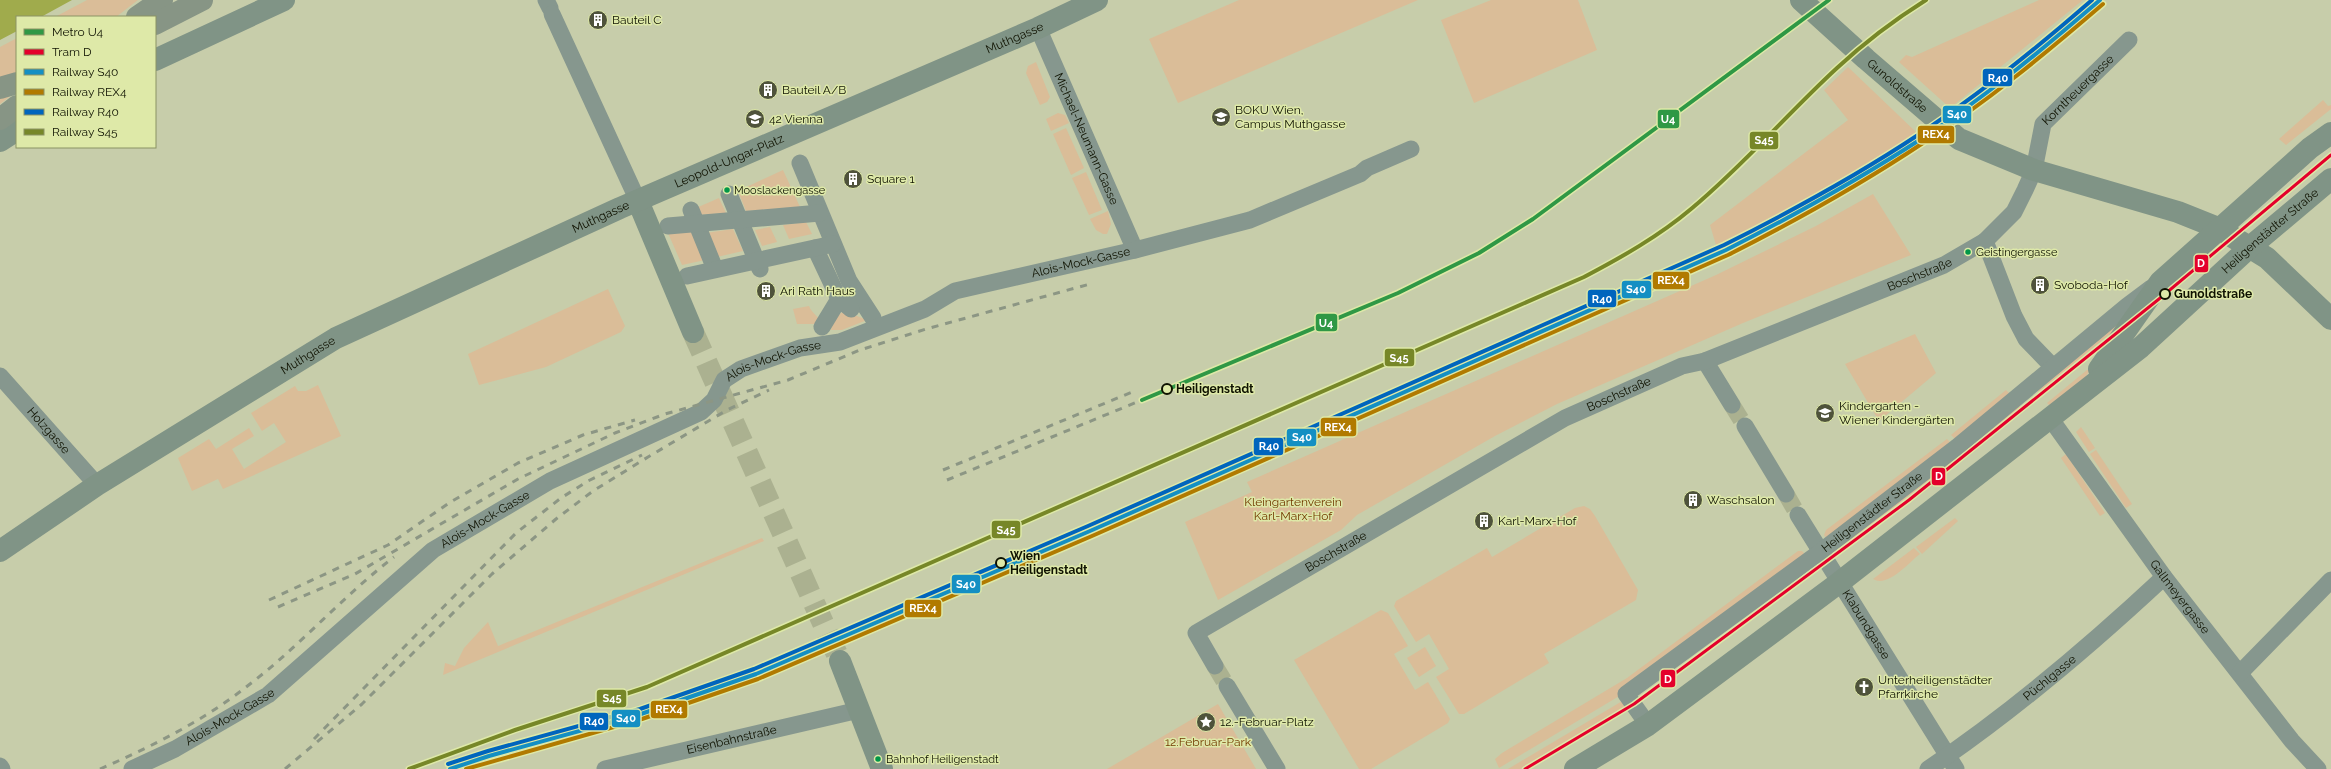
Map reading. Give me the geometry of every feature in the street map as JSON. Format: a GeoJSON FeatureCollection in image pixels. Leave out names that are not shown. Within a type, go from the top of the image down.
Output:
{"type":"FeatureCollection","features":[{"type":"Feature","properties":{"kind":"highway"},"geometry":{"type":"LineString","coordinates":[[138,16],[162,0]]}},
{"type":"Feature","properties":{"kind":"highway"},"geometry":{"type":"LineString","coordinates":[[156,23],[202,0]]}},
{"type":"Feature","properties":{"kind":"highway"},"geometry":{"type":"LineString","coordinates":[[0,88],[16,83]]}},
{"type":"Feature","properties":{"kind":"highway"},"geometry":{"type":"LineString","coordinates":[[0,119],[16,107]]}},
{"type":"Feature","properties":{"kind":"main road"},"geometry":{"type":"LineString","coordinates":[[156,60],[284,0]]}},
{"type":"Feature","properties":{"kind":"main road","name":"Muthgasse"},"geometry":{"type":"LineString","coordinates":[[932,74],[1098,0]]}},
{"type":"Feature","properties":{"kind":"main road","name":"Gunoldstraße"},"geometry":{"type":"LineString","coordinates":[[1801,0],[1866,59],[1960,139],[2034,170],[2178,212],[2218,228],[2267,258],[2331,319]]}},
{"type":"Feature","properties":{"kind":"main road","name":"Leopold-Ungar-Platz"},"geometry":{"type":"LineString","coordinates":[[638,202],[786,135],[932,74]]}},
{"type":"Feature","properties":{"kind":"main road"},"geometry":{"type":"LineString","coordinates":[[0,141],[16,131]]}},
{"type":"Feature","properties":{"kind":"main road","name":"Heiligenstädter Straße"},"geometry":{"type":"LineString","coordinates":[[2080,392],[2111,354],[2160,282],[2218,228],[2310,148],[2331,133]]}},
{"type":"Feature","properties":{"kind":"main road","name":"Heiligenstädter Straße"},"geometry":{"type":"LineString","coordinates":[[1586,766],[1648,724],[1840,582],[2050,418],[2080,392],[2141,347],[2250,248],[2331,179]]}},
{"type":"Feature","properties":{"kind":"main road"},"geometry":{"type":"LineString","coordinates":[[638,202],[693,332]]}},
{"type":"Feature","properties":{"kind":"main road","name":"Muthgasse"},"geometry":{"type":"LineString","coordinates":[[0,551],[97,485],[336,338],[638,202]]}},
{"type":"Feature","properties":{"kind":"main road"},"geometry":{"type":"LineString","coordinates":[[840,661],[882,769]]}},
{"type":"Feature","properties":{"kind":"street"},"geometry":{"type":"LineString","coordinates":[[549,7],[638,202]]}},
{"type":"Feature","properties":{"kind":"street","name":"Michael-Neumann-Gasse"},"geometry":{"type":"LineString","coordinates":[[1038,28],[1135,250]]}},
{"type":"Feature","properties":{"kind":"street","name":"Korntheuergasse"},"geometry":{"type":"LineString","coordinates":[[2034,170],[2043,124],[2130,40]]}},
{"type":"Feature","properties":{"kind":"street","name":"Alois-Mock-Gasse"},"geometry":{"type":"LineString","coordinates":[[132,769],[175,749],[268,695],[433,550],[550,481],[701,412],[714,400],[724,380],[741,369],[800,348],[840,342],[925,309],[955,291],[1135,250],[1250,220],[1360,174],[1367,168],[1411,149]]}},
{"type":"Feature","properties":{"kind":"street"},"geometry":{"type":"LineString","coordinates":[[800,163],[862,310]]}},
{"type":"Feature","properties":{"kind":"street","name":"Boschstraße"},"geometry":{"type":"LineString","coordinates":[[1215,666],[1196,633],[1565,418],[1682,366],[1705,361],[1944,265],[1985,241],[2014,212],[2034,170]]}},
{"type":"Feature","properties":{"kind":"street"},"geometry":{"type":"LineString","coordinates":[[729,194],[758,264]]}},
{"type":"Feature","properties":{"kind":"street"},"geometry":{"type":"LineString","coordinates":[[668,226],[694,217],[740,220],[820,213]]}},
{"type":"Feature","properties":{"kind":"street"},"geometry":{"type":"LineString","coordinates":[[694,217],[715,269]]}},
{"type":"Feature","properties":{"kind":"street"},"geometry":{"type":"LineString","coordinates":[[1985,241],[2014,316],[2026,339],[2053,367]]}},
{"type":"Feature","properties":{"kind":"street"},"geometry":{"type":"LineString","coordinates":[[687,276],[715,269],[758,264],[833,244]]}},
{"type":"Feature","properties":{"kind":"street"},"geometry":{"type":"LineString","coordinates":[[815,248],[862,310]]}},
{"type":"Feature","properties":{"kind":"street","name":"Heiligenstädter Straße"},"geometry":{"type":"LineString","coordinates":[[1648,724],[1626,694],[1820,552],[1957,447],[2127,306],[2160,282]]}},
{"type":"Feature","properties":{"kind":"street"},"geometry":{"type":"LineString","coordinates":[[822,327],[862,310]]}},
{"type":"Feature","properties":{"kind":"street"},"geometry":{"type":"LineString","coordinates":[[1705,361],[1732,405]]}},
{"type":"Feature","properties":{"kind":"street","name":"Holzgasse"},"geometry":{"type":"LineString","coordinates":[[0,376],[97,485]]}},
{"type":"Feature","properties":{"kind":"street","name":"Gallmeyergasse"},"geometry":{"type":"LineString","coordinates":[[2050,418],[2164,577],[2292,741],[2318,769]]}},
{"type":"Feature","properties":{"kind":"street"},"geometry":{"type":"LineString","coordinates":[[1745,426],[1786,494]]}},
{"type":"Feature","properties":{"kind":"street","name":"Klabundgasse"},"geometry":{"type":"LineString","coordinates":[[1798,515],[1952,762]]}},
{"type":"Feature","properties":{"kind":"street","name":"Püchlgasse"},"geometry":{"type":"LineString","coordinates":[[1928,769],[1952,762],[2109,628],[2164,577]]}},
{"type":"Feature","properties":{"kind":"street"},"geometry":{"type":"LineString","coordinates":[[2240,674],[2331,580]]}},
{"type":"Feature","properties":{"kind":"street"},"geometry":{"type":"LineString","coordinates":[[1227,686],[1277,769]]}},
{"type":"Feature","properties":{"kind":"street","name":"Eisenbahnstraße"},"geometry":{"type":"LineString","coordinates":[[605,769],[859,710]]}},
{"type":"Feature","properties":{"kind":"green space"},"geometry":{"type":"Polygon","coordinates":[[[87,0],[138,0],[117,16],[57,16],[87,0]]]}},
{"type":"Feature","properties":{"kind":"green space"},"geometry":{"type":"Polygon","coordinates":[[[1239,0],[1418,0],[1178,103],[1149,39],[1239,0]]]}},
{"type":"Feature","properties":{"kind":"green space"},"geometry":{"type":"Polygon","coordinates":[[[1491,0],[1578,0],[1597,50],[1474,103],[1441,20],[1491,0]]]}},
{"type":"Feature","properties":{"kind":"green space"},"geometry":{"type":"Polygon","coordinates":[[[2039,0],[2083,0],[1950,108],[1899,62],[1906,55],[1912,57],[2039,0]]]}},
{"type":"Feature","properties":{"kind":"green space"},"geometry":{"type":"Polygon","coordinates":[[[16,39],[16,92],[0,104],[0,47],[16,39]]]}},
{"type":"Feature","properties":{"kind":"green space"},"geometry":{"type":"Polygon","coordinates":[[[1036,62],[1050,97],[1047,102],[1040,105],[1026,73],[1028,66],[1036,62]]]}},
{"type":"Feature","properties":{"kind":"green space"},"geometry":{"type":"Polygon","coordinates":[[[1848,67],[1916,132],[1886,153],[1785,213],[1716,245],[1710,225],[1848,120],[1824,90],[1848,67]]]}},
{"type":"Feature","properties":{"kind":"green space"},"geometry":{"type":"Polygon","coordinates":[[[2323,100],[2328,106],[2331,105],[2331,109],[2286,145],[2279,139],[2323,100]]]}},
{"type":"Feature","properties":{"kind":"green space"},"geometry":{"type":"Polygon","coordinates":[[[1058,113],[1065,115],[1069,123],[1051,131],[1046,119],[1058,113]]]}},
{"type":"Feature","properties":{"kind":"green space"},"geometry":{"type":"Polygon","coordinates":[[[1066,128],[1084,168],[1071,175],[1053,134],[1066,128]]]}},
{"type":"Feature","properties":{"kind":"green space"},"geometry":{"type":"Polygon","coordinates":[[[783,170],[800,207],[746,211],[738,191],[783,170]]]}},
{"type":"Feature","properties":{"kind":"green space"},"geometry":{"type":"Polygon","coordinates":[[[1086,172],[1102,210],[1089,215],[1072,178],[1086,172]]]}},
{"type":"Feature","properties":{"kind":"green space","name":"Kleingartenverein Karl-Marx-Hof"},"geometry":{"type":"Polygon","coordinates":[[[1873,194],[1911,255],[1743,323],[1557,404],[1495,436],[1357,515],[1341,530],[1218,600],[1185,522],[1252,492],[1247,482],[1716,275],[1816,226],[1873,194]]]}},
{"type":"Feature","properties":{"kind":"green space"},"geometry":{"type":"Polygon","coordinates":[[[719,198],[726,213],[699,215],[696,208],[719,198]]]}},
{"type":"Feature","properties":{"kind":"green space"},"geometry":{"type":"Polygon","coordinates":[[[1108,211],[1111,224],[1107,234],[1103,234],[1096,230],[1090,219],[1108,211]]]}},
{"type":"Feature","properties":{"kind":"green space"},"geometry":{"type":"Polygon","coordinates":[[[806,222],[812,234],[789,239],[783,225],[806,222]]]}},
{"type":"Feature","properties":{"kind":"green space"},"geometry":{"type":"Polygon","coordinates":[[[770,227],[777,242],[762,246],[755,230],[770,227]]]}},
{"type":"Feature","properties":{"kind":"green space"},"geometry":{"type":"Polygon","coordinates":[[[733,229],[743,251],[717,257],[706,233],[733,229]]]}},
{"type":"Feature","properties":{"kind":"green space"},"geometry":{"type":"Polygon","coordinates":[[[692,230],[705,260],[682,265],[668,233],[692,230]]]}},
{"type":"Feature","properties":{"kind":"green space"},"geometry":{"type":"Polygon","coordinates":[[[608,289],[625,326],[621,332],[546,367],[479,385],[468,354],[608,289]]]}},
{"type":"Feature","properties":{"kind":"green space"},"geometry":{"type":"Polygon","coordinates":[[[2136,302],[2116,329],[2039,392],[2035,389],[2136,302]]]}},
{"type":"Feature","properties":{"kind":"green space"},"geometry":{"type":"Polygon","coordinates":[[[809,306],[822,324],[797,324],[793,309],[809,306]]]}},
{"type":"Feature","properties":{"kind":"green space"},"geometry":{"type":"Polygon","coordinates":[[[844,311],[867,320],[842,330],[831,330],[835,319],[844,311]]]}},
{"type":"Feature","properties":{"kind":"green space"},"geometry":{"type":"Polygon","coordinates":[[[1915,334],[1936,373],[1879,421],[1845,364],[1915,334]]]}},
{"type":"Feature","properties":{"kind":"green space"},"geometry":{"type":"Polygon","coordinates":[[[2087,370],[2090,370],[2085,378],[2051,407],[2047,403],[2087,370]]]}},
{"type":"Feature","properties":{"kind":"green space"},"geometry":{"type":"Polygon","coordinates":[[[318,385],[341,436],[223,489],[218,479],[192,491],[178,458],[209,439],[216,449],[249,428],[254,436],[232,449],[244,469],[286,442],[274,423],[262,431],[251,413],[295,386],[298,391],[306,391],[318,385]]]}},
{"type":"Feature","properties":{"kind":"green space"},"geometry":{"type":"Polygon","coordinates":[[[2006,390],[2011,395],[1956,440],[1951,435],[2006,390]]]}},
{"type":"Feature","properties":{"kind":"green space"},"geometry":{"type":"Polygon","coordinates":[[[2018,403],[2020,407],[1948,466],[1835,552],[1832,548],[2018,403]]]}},
{"type":"Feature","properties":{"kind":"green space"},"geometry":{"type":"Polygon","coordinates":[[[2081,427],[2095,448],[2089,452],[2076,432],[2081,427]]]}},
{"type":"Feature","properties":{"kind":"green space"},"geometry":{"type":"Polygon","coordinates":[[[1947,439],[1951,443],[1826,538],[1824,535],[1826,530],[1947,439]]]}},
{"type":"Feature","properties":{"kind":"green space"},"geometry":{"type":"Polygon","coordinates":[[[2096,450],[2132,504],[2126,508],[2090,454],[2096,450]]]}},
{"type":"Feature","properties":{"kind":"green space"},"geometry":{"type":"Polygon","coordinates":[[[2066,454],[2105,513],[2100,516],[2061,458],[2066,454]]]}},
{"type":"Feature","properties":{"kind":"green space"},"geometry":{"type":"Polygon","coordinates":[[[1584,506],[1590,509],[1595,516],[1638,590],[1636,600],[1544,654],[1549,663],[1464,714],[1459,714],[1436,677],[1449,669],[1429,634],[1416,642],[1394,606],[1396,601],[1487,548],[1492,557],[1575,508],[1584,506]]]}},
{"type":"Feature","properties":{"kind":"green space"},"geometry":{"type":"Polygon","coordinates":[[[1955,518],[1958,521],[1922,554],[1916,547],[1955,518]]]}},
{"type":"Feature","properties":{"kind":"green space"},"geometry":{"type":"Polygon","coordinates":[[[762,538],[764,541],[443,675],[445,663],[455,666],[464,648],[488,622],[498,646],[762,538]]]}},
{"type":"Feature","properties":{"kind":"green space"},"geometry":{"type":"Polygon","coordinates":[[[1914,548],[1920,554],[1898,573],[1885,580],[1879,581],[1873,579],[1914,548]]]}},
{"type":"Feature","properties":{"kind":"green space"},"geometry":{"type":"Polygon","coordinates":[[[1798,551],[1802,551],[1805,554],[1621,695],[1499,768],[1495,759],[1502,753],[1627,678],[1798,551]]]}},
{"type":"Feature","properties":{"kind":"green space"},"geometry":{"type":"Polygon","coordinates":[[[1381,610],[1388,613],[1408,646],[1394,654],[1415,690],[1428,682],[1450,719],[1448,723],[1371,769],[1359,769],[1294,660],[1381,610]]]}},
{"type":"Feature","properties":{"kind":"green space"},"geometry":{"type":"Polygon","coordinates":[[[1425,647],[1436,666],[1419,677],[1407,658],[1425,647]]]}},
{"type":"Feature","properties":{"kind":"green space"},"geometry":{"type":"Polygon","coordinates":[[[1624,700],[1627,705],[1520,769],[1508,769],[1624,700]]]}},
{"type":"Feature","properties":{"kind":"green space","name":"12.Februar-Park"},"geometry":{"type":"Polygon","coordinates":[[[1218,704],[1256,769],[1107,769],[1218,704]]]}},
{"type":"Feature","properties":{"kind":"shaded area"},"geometry":{"type":"Polygon","coordinates":[[[0,0],[72,0],[43,16],[16,16],[16,32],[0,40],[0,0]]]}},
{"type":"Feature","properties":{"kind":"tunnel"},"geometry":{"type":"LineString","coordinates":[[693,332],[840,661]]}},
{"type":"Feature","properties":{"kind":"tunnel"},"geometry":{"type":"LineString","coordinates":[[1732,405],[1745,426]]}},
{"type":"Feature","properties":{"kind":"tunnel"},"geometry":{"type":"LineString","coordinates":[[1786,494],[1798,515]]}},
{"type":"Feature","properties":{"kind":"tunnel"},"geometry":{"type":"LineString","coordinates":[[1215,666],[1227,686]]}},
{"type":"Feature","properties":{"kind":"railway"},"geometry":{"type":"LineString","coordinates":[[278,607],[355,574],[518,479],[615,433],[665,414],[788,380],[860,350],[926,329],[1090,284]]}},
{"type":"Feature","properties":{"kind":"railway"},"geometry":{"type":"LineString","coordinates":[[285,769],[362,704],[492,574],[556,519],[593,491],[648,457],[727,410],[769,390]]}},
{"type":"Feature","properties":{"kind":"railway"},"geometry":{"type":"LineString","coordinates":[[943,470],[1137,390]]}},
{"type":"Feature","properties":{"kind":"railway"},"geometry":{"type":"LineString","coordinates":[[947,480],[1142,400]]}},
{"type":"Feature","properties":{"kind":"railway"},"geometry":{"type":"LineString","coordinates":[[269,600],[388,545],[449,503],[518,463],[583,435],[635,420]]}},
{"type":"Feature","properties":{"kind":"railway"},"geometry":{"type":"LineString","coordinates":[[314,739],[516,533],[561,498],[588,481],[642,455]]}},
{"type":"Feature","properties":{"kind":"railway"},"geometry":{"type":"LineString","coordinates":[[100,769],[197,721],[233,697],[269,669],[357,588],[394,557]]}},
{"type":"Feature","properties":{"kind":"metro line","name":"U4"},"geometry":{"type":"LineString","coordinates":[[1142,400],[1398,293],[1479,253],[1533,219],[1829,0]]}},
{"type":"Feature","properties":{"kind":"tram line","name":"D"},"geometry":{"type":"LineString","coordinates":[[1525,769],[1634,704],[1909,500],[2159,299],[2331,155]]}},
{"type":"Feature","properties":{"kind":"rail line","name":"S45"},"geometry":{"type":"LineString","coordinates":[[409,769],[515,730],[647,687],[1584,277],[1640,246],[1679,219],[1747,158],[1858,49],[1903,15],[1926,0]]}},
{"type":"Feature","properties":{"kind":"rail line","name":"R40"},"geometry":{"type":"LineString","coordinates":[[448,764],[488,751],[640,709],[754,669],[1088,526],[1724,245],[1822,193],[1871,165],[1918,135],[2008,70],[2092,0]]}},
{"type":"Feature","properties":{"kind":"rail line","name":"S40"},"geometry":{"type":"LineString","coordinates":[[450,769],[489,756],[641,714],[756,674],[1090,531],[1726,250],[1825,197],[1921,139],[1968,107],[2057,37],[2100,0]]}},
{"type":"Feature","properties":{"kind":"rail line","name":"REX4"},"geometry":{"type":"LineString","coordinates":[[466,769],[642,719],[758,679],[1092,536],[1728,255],[1803,216],[1851,188],[1947,127],[2016,76],[2103,4]]}},
{"type":"Feature","properties":{"kind":"place","name":"Bauteil C"},"geometry":{"type":"Point","coordinates":[598,20]}},
{"type":"Feature","properties":{"kind":"place","name":"Bauteil A/B"},"geometry":{"type":"Point","coordinates":[768,90]}},
{"type":"Feature","properties":{"kind":"place","name":"BOKU Wien, Campus Muthgasse"},"geometry":{"type":"Point","coordinates":[1221,117]}},
{"type":"Feature","properties":{"kind":"place","name":"42 Vienna"},"geometry":{"type":"Point","coordinates":[755,119]}},
{"type":"Feature","properties":{"kind":"place","name":"Square 1"},"geometry":{"type":"Point","coordinates":[853,179]}},
{"type":"Feature","properties":{"kind":"place","name":"Mooslackengasse"},"geometry":{"type":"Point","coordinates":[727,190]}},
{"type":"Feature","properties":{"kind":"place","name":"Geistingergasse"},"geometry":{"type":"Point","coordinates":[1968,252]}},
{"type":"Feature","properties":{"kind":"place","name":"Svoboda-Hof"},"geometry":{"type":"Point","coordinates":[2040,285]}},
{"type":"Feature","properties":{"kind":"place","name":"Ari Rath Haus"},"geometry":{"type":"Point","coordinates":[766,291]}},
{"type":"Feature","properties":{"kind":"place","name":"Gunoldstraße"},"geometry":{"type":"Point","coordinates":[2165,294]}},
{"type":"Feature","properties":{"kind":"place","name":"Heiligenstadt"},"geometry":{"type":"Point","coordinates":[1167,389]}},
{"type":"Feature","properties":{"kind":"place","name":"Kindergarten - Wiener Kindergärten"},"geometry":{"type":"Point","coordinates":[1825,413]}},
{"type":"Feature","properties":{"kind":"place","name":"Waschsalon"},"geometry":{"type":"Point","coordinates":[1693,500]}},
{"type":"Feature","properties":{"kind":"place","name":"Karl-Marx-Hof"},"geometry":{"type":"Point","coordinates":[1484,521]}},
{"type":"Feature","properties":{"kind":"place","name":"Wien Heiligenstadt"},"geometry":{"type":"Point","coordinates":[1001,563]}},
{"type":"Feature","properties":{"kind":"place","name":"Unterheiligenstädter Pfarrkirche"},"geometry":{"type":"Point","coordinates":[1864,687]}},
{"type":"Feature","properties":{"kind":"place","name":"12.-Februar-Platz"},"geometry":{"type":"Point","coordinates":[1206,722]}},
{"type":"Feature","properties":{"kind":"place","name":"Bahnhof Heiligenstadt"},"geometry":{"type":"Point","coordinates":[878,759]}}]}
